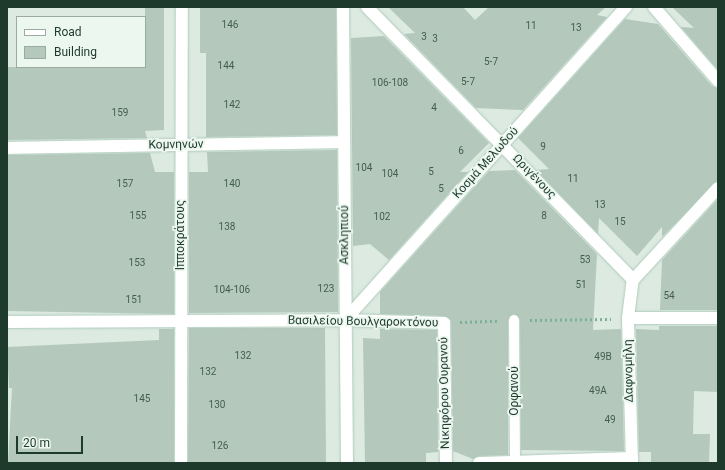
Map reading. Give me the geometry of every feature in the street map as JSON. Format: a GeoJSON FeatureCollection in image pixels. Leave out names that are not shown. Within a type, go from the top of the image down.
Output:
{"type":"FeatureCollection","features":[{"type":"Feature","properties":{"kind":"street","name":"Ιπποκράτους"},"geometry":{"type":"LineString","coordinates":[[181,463],[182,7]]}},
{"type":"Feature","properties":{"kind":"street","name":"Ασκληπιού"},"geometry":{"type":"LineString","coordinates":[[343,7],[347,463]]}},
{"type":"Feature","properties":{"kind":"street","name":"Ωριγένους"},"geometry":{"type":"LineString","coordinates":[[367,7],[503,144],[633,280]]}},
{"type":"Feature","properties":{"kind":"street","name":"Κοσμά Μελωδού"},"geometry":{"type":"LineString","coordinates":[[345,320],[626,7]]}},
{"type":"Feature","properties":{"kind":"street"},"geometry":{"type":"LineString","coordinates":[[654,7],[718,81]]}},
{"type":"Feature","properties":{"kind":"street","name":"Κομνηνών"},"geometry":{"type":"LineString","coordinates":[[7,148],[344,142]]}},
{"type":"Feature","properties":{"kind":"street"},"geometry":{"type":"LineString","coordinates":[[633,280],[718,188]]}},
{"type":"Feature","properties":{"kind":"street","name":"Δαφνομήλη"},"geometry":{"type":"LineString","coordinates":[[632,461],[628,318],[633,280]]}},
{"type":"Feature","properties":{"kind":"street"},"geometry":{"type":"LineString","coordinates":[[628,318],[718,318]]}},
{"type":"Feature","properties":{"kind":"street","name":"Βασιλείου Βουλγαροκτόνου"},"geometry":{"type":"LineString","coordinates":[[7,322],[181,323],[345,320],[444,322]]}},
{"type":"Feature","properties":{"kind":"street","name":"Νικηφόρου Ουρανού"},"geometry":{"type":"LineString","coordinates":[[444,322],[446,463]]}},
{"type":"Feature","properties":{"kind":"street"},"geometry":{"type":"LineString","coordinates":[[479,463],[632,461]]}},
{"type":"Feature","properties":{"kind":"lane","name":"Ορφανού"},"geometry":{"type":"LineString","coordinates":[[514,320],[515,462]]}},
{"type":"Feature","properties":{"kind":"path","name":"Βασιλείου Βουλγαροκτόνου"},"geometry":{"type":"LineString","coordinates":[[444,322],[628,318]]}},
{"type":"Feature","properties":{"kind":"building"},"geometry":{"type":"Polygon","coordinates":[[[145,7],[164,7],[164,130],[145,131],[147,138],[7,140],[7,67],[146,68],[145,7]]]}},
{"type":"Feature","properties":{"kind":"building"},"geometry":{"type":"Polygon","coordinates":[[[200,7],[336,7],[337,135],[206,137],[206,53],[200,53],[200,7]]]}},
{"type":"Feature","properties":{"kind":"building"},"geometry":{"type":"Polygon","coordinates":[[[388,7],[463,7],[475,20],[489,7],[606,7],[597,15],[607,17],[523,110],[476,108],[404,34],[415,33],[388,7]]]}},
{"type":"Feature","properties":{"kind":"building"},"geometry":{"type":"Polygon","coordinates":[[[672,7],[718,7],[718,70],[681,27],[694,28],[672,7]]]}},
{"type":"Feature","properties":{"kind":"building"},"geometry":{"type":"Polygon","coordinates":[[[625,19],[658,24],[712,86],[718,88],[718,181],[662,237],[662,227],[637,256],[599,218],[598,234],[536,170],[549,169],[518,138],[625,19]]]}},
{"type":"Feature","properties":{"kind":"building"},"geometry":{"type":"Polygon","coordinates":[[[384,36],[489,143],[460,172],[468,172],[389,260],[370,244],[353,246],[351,38],[384,36]]]}},
{"type":"Feature","properties":{"kind":"building"},"geometry":{"type":"Polygon","coordinates":[[[337,150],[338,312],[189,313],[189,172],[208,172],[207,152],[337,150]]]}},
{"type":"Feature","properties":{"kind":"building"},"geometry":{"type":"Polygon","coordinates":[[[150,153],[155,172],[174,172],[174,314],[7,311],[7,155],[150,153]]]}},
{"type":"Feature","properties":{"kind":"building"},"geometry":{"type":"Polygon","coordinates":[[[515,170],[597,254],[593,330],[621,329],[624,451],[521,450],[520,320],[514,314],[508,320],[508,455],[479,456],[473,459],[453,451],[451,320],[444,316],[380,314],[380,292],[489,171],[515,170]]]}},
{"type":"Feature","properties":{"kind":"building"},"geometry":{"type":"Polygon","coordinates":[[[718,199],[718,310],[660,310],[662,260],[718,199]]]}},
{"type":"Feature","properties":{"kind":"building"},"geometry":{"type":"Polygon","coordinates":[[[659,326],[718,326],[718,392],[694,391],[693,434],[710,434],[709,463],[651,463],[651,452],[639,452],[636,329],[659,330],[659,326]]]}},
{"type":"Feature","properties":{"kind":"building"},"geometry":{"type":"Polygon","coordinates":[[[189,328],[325,328],[326,463],[188,463],[189,328]]]}},
{"type":"Feature","properties":{"kind":"building"},"geometry":{"type":"Polygon","coordinates":[[[159,329],[174,329],[174,463],[8,463],[12,388],[9,388],[7,347],[159,340],[159,329]]]}},
{"type":"Feature","properties":{"kind":"building"},"geometry":{"type":"Polygon","coordinates":[[[380,329],[437,330],[438,452],[426,453],[426,463],[365,463],[363,338],[380,339],[380,329]]]}}]}
